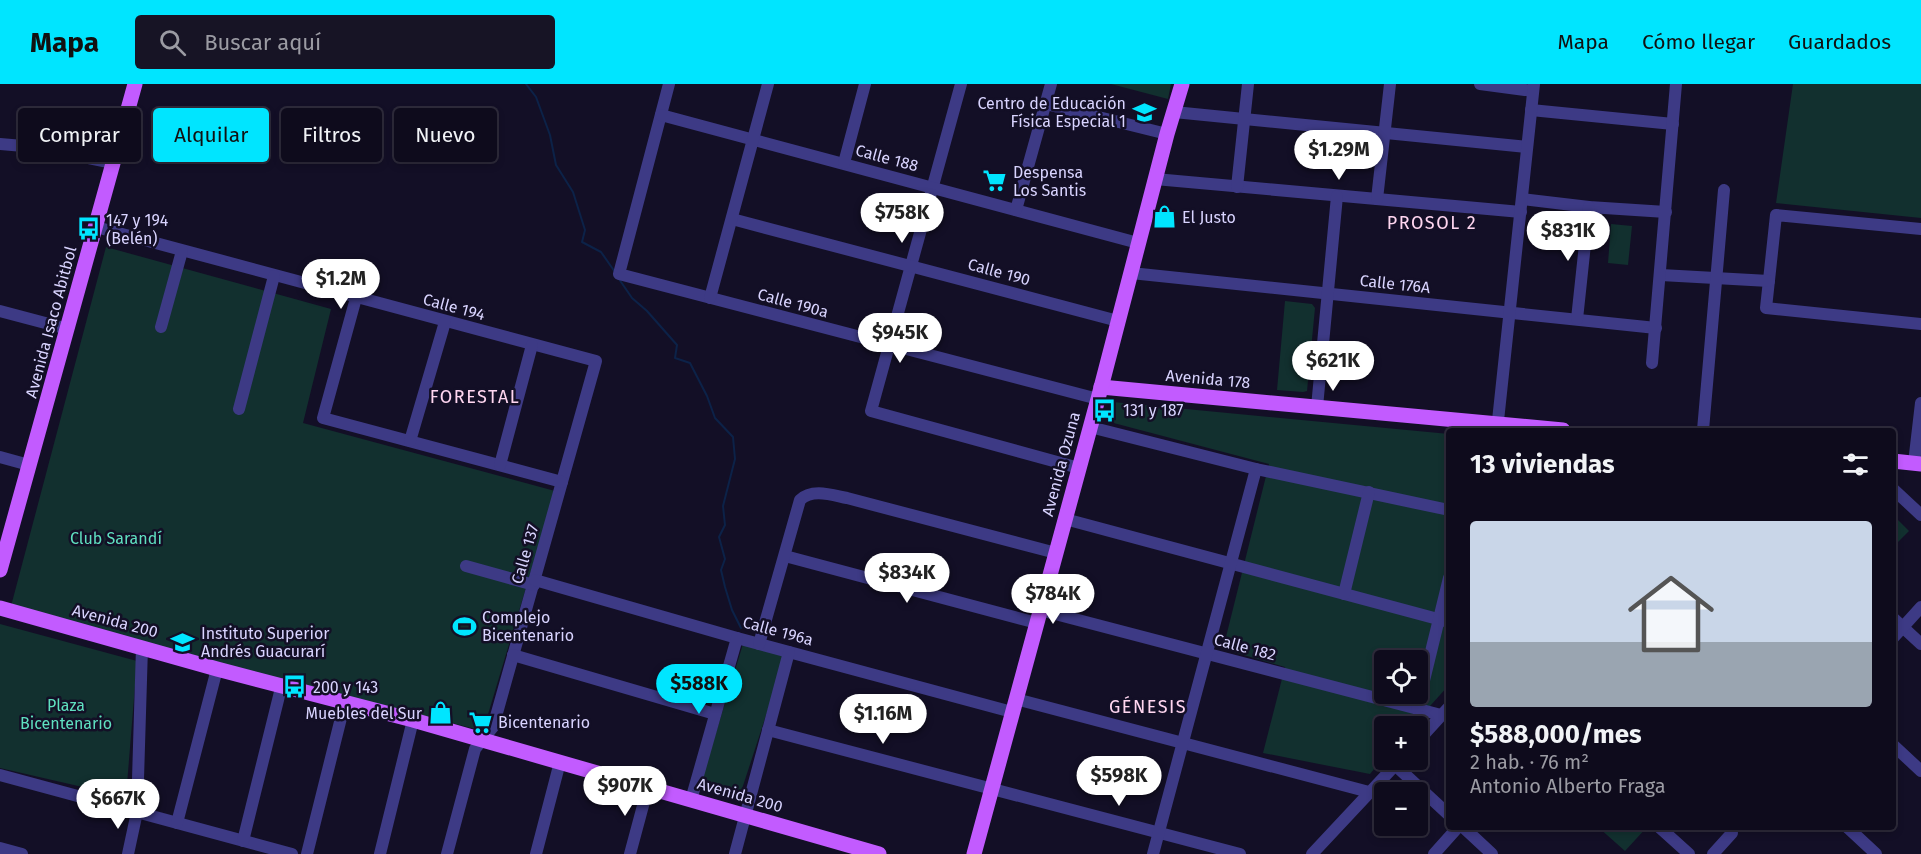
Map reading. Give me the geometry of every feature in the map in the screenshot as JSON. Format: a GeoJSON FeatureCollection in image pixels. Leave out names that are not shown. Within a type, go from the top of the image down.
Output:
{"type":"FeatureCollection","features":[{"type":"Feature","properties":{"kind":"main road","name":"Avenida Isaco Abitbol"},"geometry":{"type":"LineString","coordinates":[[0,570],[135,84]]}},
{"type":"Feature","properties":{"kind":"main road","name":"Avenida Ozuna"},"geometry":{"type":"LineString","coordinates":[[974,854],[1182,84]]}},
{"type":"Feature","properties":{"kind":"main road","name":"Avenida 178"},"geometry":{"type":"LineString","coordinates":[[1099,393],[1317,407],[1498,428]]}},
{"type":"Feature","properties":{"kind":"main road"},"geometry":{"type":"LineString","coordinates":[[1896,462],[1918,464]]}},
{"type":"Feature","properties":{"kind":"main road","name":"Avenida 200"},"geometry":{"type":"LineString","coordinates":[[0,608],[218,669],[413,720],[648,787],[745,815],[833,848],[879,854]]}},
{"type":"Feature","properties":{"kind":"street"},"geometry":{"type":"LineString","coordinates":[[661,115],[669,84]]}},
{"type":"Feature","properties":{"kind":"street"},"geometry":{"type":"LineString","coordinates":[[710,298],[768,84]]}},
{"type":"Feature","properties":{"kind":"street"},"geometry":{"type":"LineString","coordinates":[[844,163],[865,84]]}},
{"type":"Feature","properties":{"kind":"street"},"geometry":{"type":"LineString","coordinates":[[961,84],[871,411],[1079,468]]}},
{"type":"Feature","properties":{"kind":"street"},"geometry":{"type":"LineString","coordinates":[[1016,210],[1051,84]]}},
{"type":"Feature","properties":{"kind":"street"},"geometry":{"type":"LineString","coordinates":[[1237,187],[1248,84]]}},
{"type":"Feature","properties":{"kind":"street"},"geometry":{"type":"LineString","coordinates":[[1377,199],[1390,84]]}},
{"type":"Feature","properties":{"kind":"street"},"geometry":{"type":"LineString","coordinates":[[1480,84],[1534,87],[1498,428]]}},
{"type":"Feature","properties":{"kind":"street"},"geometry":{"type":"LineString","coordinates":[[1652,363],[1676,84]]}},
{"type":"Feature","properties":{"kind":"street"},"geometry":{"type":"LineString","coordinates":[[1046,104],[1167,134]]}},
{"type":"Feature","properties":{"kind":"street"},"geometry":{"type":"LineString","coordinates":[[1531,110],[1673,124]]}},
{"type":"Feature","properties":{"kind":"street"},"geometry":{"type":"LineString","coordinates":[[1174,112],[1527,147]]}},
{"type":"Feature","properties":{"kind":"street","name":"Calle 188"},"geometry":{"type":"LineString","coordinates":[[661,115],[1138,243]]}},
{"type":"Feature","properties":{"kind":"street","name":"Calle 190a"},"geometry":{"type":"LineString","coordinates":[[661,115],[619,274],[890,346],[1099,393]]}},
{"type":"Feature","properties":{"kind":"street"},"geometry":{"type":"LineString","coordinates":[[0,144],[35,147],[113,163]]}},
{"type":"Feature","properties":{"kind":"street"},"geometry":{"type":"LineString","coordinates":[[1155,179],[1521,212]]}},
{"type":"Feature","properties":{"kind":"street"},"geometry":{"type":"LineString","coordinates":[[1703,428],[1724,190]]}},
{"type":"Feature","properties":{"kind":"street"},"geometry":{"type":"LineString","coordinates":[[1317,407],[1337,196]]}},
{"type":"Feature","properties":{"kind":"street"},"geometry":{"type":"LineString","coordinates":[[1522,199],[1589,207],[1666,212]]}},
{"type":"Feature","properties":{"kind":"street"},"geometry":{"type":"LineString","coordinates":[[1577,320],[1589,207]]}},
{"type":"Feature","properties":{"kind":"street"},"geometry":{"type":"LineString","coordinates":[[1921,229],[1776,215],[1766,308],[1921,324]]}},
{"type":"Feature","properties":{"kind":"street","name":"Calle 190"},"geometry":{"type":"LineString","coordinates":[[732,219],[1118,321]]}},
{"type":"Feature","properties":{"kind":"street","name":"Calle 194"},"geometry":{"type":"LineString","coordinates":[[96,227],[596,361]]}},
{"type":"Feature","properties":{"kind":"street"},"geometry":{"type":"LineString","coordinates":[[161,327],[182,251]]}},
{"type":"Feature","properties":{"kind":"street","name":"Calle 176A"},"geometry":{"type":"LineString","coordinates":[[1131,273],[1656,328]]}},
{"type":"Feature","properties":{"kind":"street"},"geometry":{"type":"LineString","coordinates":[[1661,275],[1769,281]]}},
{"type":"Feature","properties":{"kind":"street"},"geometry":{"type":"LineString","coordinates":[[239,409],[273,276]]}},
{"type":"Feature","properties":{"kind":"street"},"geometry":{"type":"LineString","coordinates":[[356,298],[323,417],[562,482]]}},
{"type":"Feature","properties":{"kind":"street"},"geometry":{"type":"LineString","coordinates":[[0,311],[68,329]]}},
{"type":"Feature","properties":{"kind":"street"},"geometry":{"type":"LineString","coordinates":[[410,441],[445,322]]}},
{"type":"Feature","properties":{"kind":"street"},"geometry":{"type":"LineString","coordinates":[[500,465],[532,345]]}},
{"type":"Feature","properties":{"kind":"street","name":"Calle 137"},"geometry":{"type":"LineString","coordinates":[[447,854],[475,749],[493,727],[596,361]]}},
{"type":"Feature","properties":{"kind":"street"},"geometry":{"type":"LineString","coordinates":[[1918,464],[1921,403]]}},
{"type":"Feature","properties":{"kind":"street"},"geometry":{"type":"LineString","coordinates":[[1090,427],[1256,469],[1446,509]]}},
{"type":"Feature","properties":{"kind":"street"},"geometry":{"type":"LineString","coordinates":[[0,457],[29,465]]}},
{"type":"Feature","properties":{"kind":"street"},"geometry":{"type":"LineString","coordinates":[[1153,854],[1256,469]]}},
{"type":"Feature","properties":{"kind":"street"},"geometry":{"type":"LineString","coordinates":[[1344,594],[1369,492]]}},
{"type":"Feature","properties":{"kind":"street"},"geometry":{"type":"LineString","coordinates":[[1896,492],[1921,515]]}},
{"type":"Feature","properties":{"kind":"street"},"geometry":{"type":"LineString","coordinates":[[759,644],[800,500],[812,493],[847,498],[1056,553]]}},
{"type":"Feature","properties":{"kind":"street"},"geometry":{"type":"LineString","coordinates":[[1065,519],[1444,620]]}},
{"type":"Feature","properties":{"kind":"street","name":"Calle 182"},"geometry":{"type":"LineString","coordinates":[[785,555],[1206,654],[1417,709],[1445,711]]}},
{"type":"Feature","properties":{"kind":"street","name":"Calle 196a"},"geometry":{"type":"LineString","coordinates":[[466,566],[789,652],[1183,743],[1369,792]]}},
{"type":"Feature","properties":{"kind":"street"},"geometry":{"type":"LineString","coordinates":[[1417,709],[1444,620],[1446,603]]}},
{"type":"Feature","properties":{"kind":"street"},"geometry":{"type":"LineString","coordinates":[[1921,607],[1898,623],[1921,644]]}},
{"type":"Feature","properties":{"kind":"street"},"geometry":{"type":"LineString","coordinates":[[691,800],[737,638]]}},
{"type":"Feature","properties":{"kind":"street"},"geometry":{"type":"LineString","coordinates":[[128,854],[137,812],[142,647]]}},
{"type":"Feature","properties":{"kind":"street"},"geometry":{"type":"LineString","coordinates":[[735,854],[789,652]]}},
{"type":"Feature","properties":{"kind":"street"},"geometry":{"type":"LineString","coordinates":[[513,655],[715,714]]}},
{"type":"Feature","properties":{"kind":"street"},"geometry":{"type":"LineString","coordinates":[[177,823],[218,669]]}},
{"type":"Feature","properties":{"kind":"street"},"geometry":{"type":"LineString","coordinates":[[243,841],[282,684]]}},
{"type":"Feature","properties":{"kind":"street"},"geometry":{"type":"LineString","coordinates":[[307,854],[345,702]]}},
{"type":"Feature","properties":{"kind":"street"},"geometry":{"type":"LineString","coordinates":[[1428,730],[1445,711]]}},
{"type":"Feature","properties":{"kind":"street"},"geometry":{"type":"LineString","coordinates":[[380,854],[413,720]]}},
{"type":"Feature","properties":{"kind":"street"},"geometry":{"type":"LineString","coordinates":[[768,730],[1240,854]]}},
{"type":"Feature","properties":{"kind":"street"},"geometry":{"type":"LineString","coordinates":[[1896,748],[1921,771]]}},
{"type":"Feature","properties":{"kind":"street"},"geometry":{"type":"LineString","coordinates":[[536,854],[560,762]]}},
{"type":"Feature","properties":{"kind":"street"},"geometry":{"type":"LineString","coordinates":[[1312,854],[1390,770]]}},
{"type":"Feature","properties":{"kind":"street"},"geometry":{"type":"LineString","coordinates":[[1406,770],[1446,812]]}},
{"type":"Feature","properties":{"kind":"street"},"geometry":{"type":"LineString","coordinates":[[0,775],[290,854]]}},
{"type":"Feature","properties":{"kind":"street"},"geometry":{"type":"LineString","coordinates":[[630,854],[648,787]]}},
{"type":"Feature","properties":{"kind":"street"},"geometry":{"type":"LineString","coordinates":[[1434,854],[1456,830]]}},
{"type":"Feature","properties":{"kind":"street"},"geometry":{"type":"LineString","coordinates":[[1465,830],[1492,854]]}},
{"type":"Feature","properties":{"kind":"street"},"geometry":{"type":"LineString","coordinates":[[1662,830],[1689,854]]}},
{"type":"Feature","properties":{"kind":"street"},"geometry":{"type":"LineString","coordinates":[[1850,830],[1876,854]]}},
{"type":"Feature","properties":{"kind":"street"},"geometry":{"type":"LineString","coordinates":[[1713,854],[1732,833]]}},
{"type":"Feature","properties":{"kind":"street"},"geometry":{"type":"LineString","coordinates":[[0,848],[21,854]]}},
{"type":"Feature","properties":{"kind":"green space"},"geometry":{"type":"Polygon","coordinates":[[[1111,84],[1171,84],[1168,99],[1111,84]]]}},
{"type":"Feature","properties":{"kind":"green space"},"geometry":{"type":"Polygon","coordinates":[[[1793,84],[1921,84],[1921,218],[1776,203],[1793,84]]]}},
{"type":"Feature","properties":{"kind":"green space"},"geometry":{"type":"Polygon","coordinates":[[[1611,224],[1632,226],[1628,265],[1608,263],[1611,224]]]}},
{"type":"Feature","properties":{"kind":"green space","name":"Club Sarandí"},"geometry":{"type":"Polygon","coordinates":[[[106,247],[331,309],[303,423],[555,491],[483,731],[10,610],[106,247]]]}},
{"type":"Feature","properties":{"kind":"green space"},"geometry":{"type":"Polygon","coordinates":[[[1285,301],[1312,304],[1315,308],[1307,391],[1303,392],[1277,390],[1285,301]]]}},
{"type":"Feature","properties":{"kind":"green space"},"geometry":{"type":"Polygon","coordinates":[[[1113,402],[1446,434],[1446,688],[1421,716],[1374,716],[1374,769],[1370,774],[1263,753],[1285,667],[1223,649],[1269,464],[1106,421],[1113,402]]]}},
{"type":"Feature","properties":{"kind":"green space"},"geometry":{"type":"Polygon","coordinates":[[[1896,518],[1909,531],[1896,544],[1896,518]]]}},
{"type":"Feature","properties":{"kind":"green space","name":"Plaza Bicentenario"},"geometry":{"type":"Polygon","coordinates":[[[0,624],[137,661],[126,797],[0,768],[0,624]]]}},
{"type":"Feature","properties":{"kind":"green space"},"geometry":{"type":"Polygon","coordinates":[[[743,644],[786,654],[740,795],[700,785],[743,644]]]}},
{"type":"Feature","properties":{"kind":"green space"},"geometry":{"type":"Polygon","coordinates":[[[1601,830],[1644,830],[1625,851],[1601,830]]]}},
{"type":"Feature","properties":{"kind":"waterway"},"geometry":{"type":"LineString","coordinates":[[526,84],[536,97],[550,135],[556,165],[573,192],[585,230],[582,242],[601,252],[615,272]]}},
{"type":"Feature","properties":{"kind":"waterway"},"geometry":{"type":"LineString","coordinates":[[619,279],[632,298],[647,311],[677,345],[675,358],[690,363],[707,396],[715,418],[733,437],[735,459],[723,506],[725,525],[719,537],[725,559],[721,570],[725,587],[732,610],[741,628]]}},
{"type":"Feature","properties":{"kind":"place","name":"Centro de Educación Física Especial 1"},"geometry":{"type":"Point","coordinates":[1144,112]}},
{"type":"Feature","properties":{"kind":"place","name":"Despensa Los Santis"},"geometry":{"type":"Point","coordinates":[995,181]}},
{"type":"Feature","properties":{"kind":"place","name":"El Justo"},"geometry":{"type":"Point","coordinates":[1164,217]}},
{"type":"Feature","properties":{"kind":"place","name":"147 y 194 (Belén)"},"geometry":{"type":"Point","coordinates":[88,229]}},
{"type":"Feature","properties":{"kind":"place","name":"131 y 187"},"geometry":{"type":"Point","coordinates":[1105,410]}},
{"type":"Feature","properties":{"kind":"place","name":"Complejo Bicentenario"},"geometry":{"type":"Point","coordinates":[464,626]}},
{"type":"Feature","properties":{"kind":"place","name":"Instituto Superior Andrés Guacurarí"},"geometry":{"type":"Point","coordinates":[183,642]}},
{"type":"Feature","properties":{"kind":"place","name":"200 y 143"},"geometry":{"type":"Point","coordinates":[295,687]}},
{"type":"Feature","properties":{"kind":"place","name":"Muebles del Sur"},"geometry":{"type":"Point","coordinates":[440,713]}},
{"type":"Feature","properties":{"kind":"place","name":"Bicentenario"},"geometry":{"type":"Point","coordinates":[480,722]}},
{"type":"Feature","properties":{"kind":"district","name":"PROSOL 2"},"geometry":{"type":"Point","coordinates":[1432,223]}},
{"type":"Feature","properties":{"kind":"district","name":"FORESTAL"},"geometry":{"type":"Point","coordinates":[475,397]}},
{"type":"Feature","properties":{"kind":"district","name":"GÉNESIS"},"geometry":{"type":"Point","coordinates":[1148,707]}}]}
